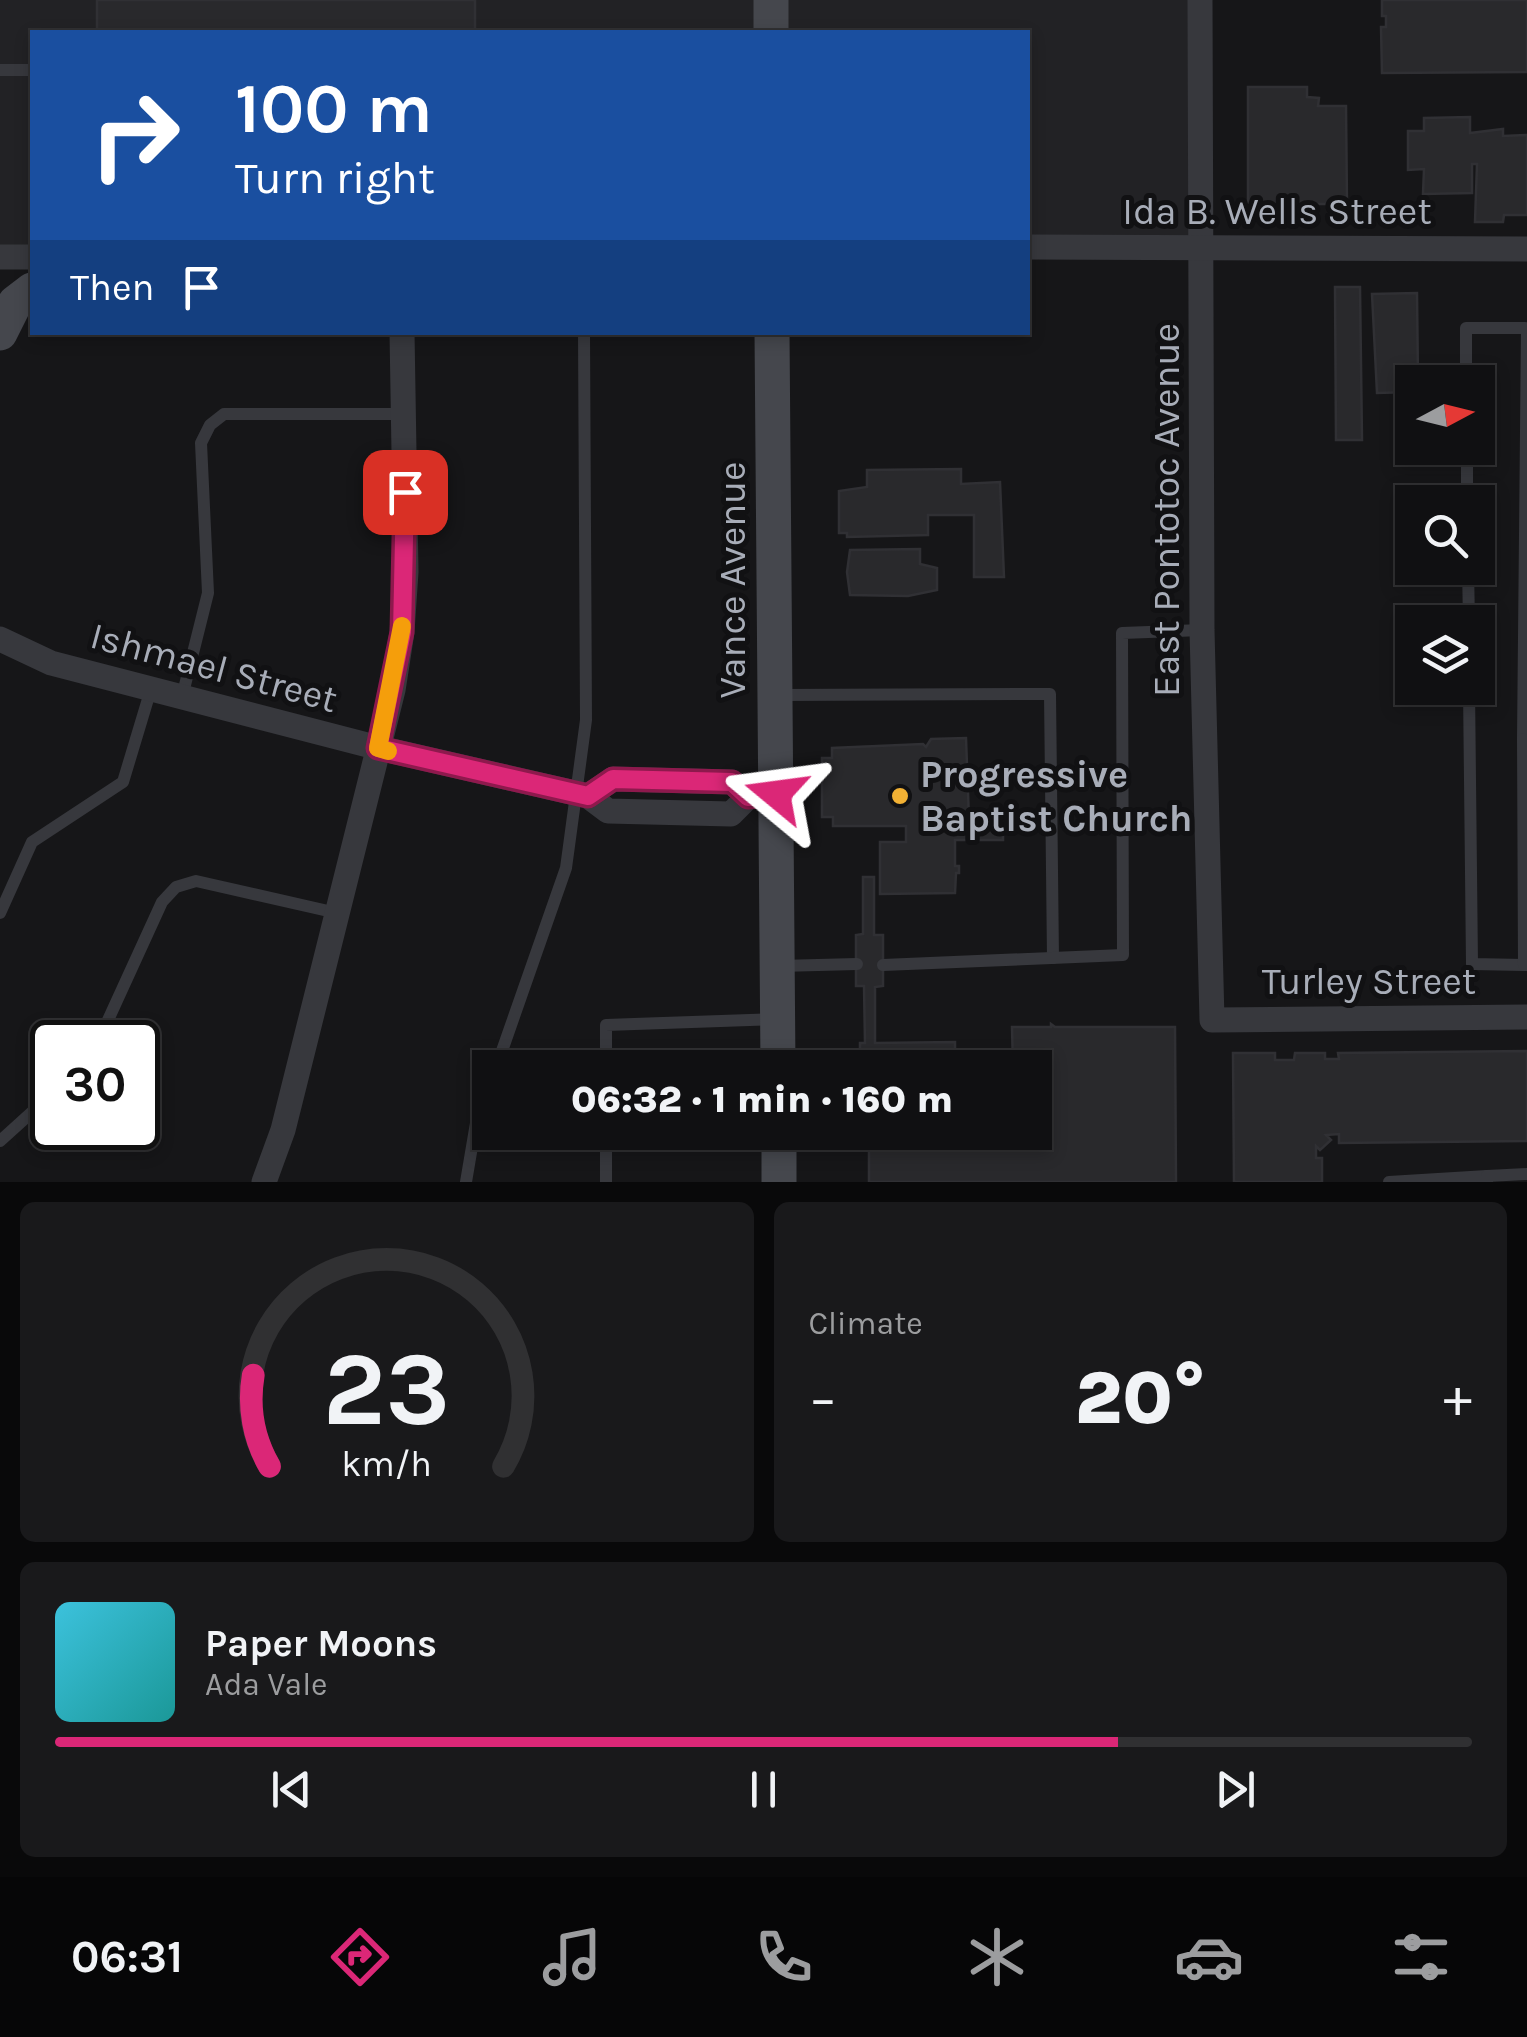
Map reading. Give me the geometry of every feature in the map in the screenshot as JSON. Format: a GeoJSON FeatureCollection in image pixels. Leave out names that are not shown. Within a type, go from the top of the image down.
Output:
{"type":"FeatureCollection","features":[{"type":"Feature","properties":{"kind":"street"},"geometry":{"type":"LineString","coordinates":[[772,0],[772,30]]}},
{"type":"Feature","properties":{"kind":"street","name":"East Pontotoc Avenue"},"geometry":{"type":"LineString","coordinates":[[1200,0],[1202,630],[1212,1020]]}},
{"type":"Feature","properties":{"kind":"street","name":"Ida B. Wells Street"},"geometry":{"type":"LineString","coordinates":[[1030,248],[1527,249]]}},
{"type":"Feature","properties":{"kind":"street"},"geometry":{"type":"LineString","coordinates":[[0,257],[30,257]]}},
{"type":"Feature","properties":{"kind":"street"},"geometry":{"type":"LineString","coordinates":[[0,333],[15,303],[30,292]]}},
{"type":"Feature","properties":{"kind":"street"},"geometry":{"type":"LineString","coordinates":[[264,1182],[283,1130],[378,748],[402,632],[406,572],[402,335]]}},
{"type":"Feature","properties":{"kind":"street","name":"Vance Avenue"},"geometry":{"type":"LineString","coordinates":[[772,335],[775,694],[762,796],[777,966],[778,1050]]}},
{"type":"Feature","properties":{"kind":"street","name":"Ishmael Street"},"geometry":{"type":"LineString","coordinates":[[0,640],[51,663],[378,748],[582,794]]}},
{"type":"Feature","properties":{"kind":"street"},"geometry":{"type":"LineString","coordinates":[[582,794],[613,779],[732,782],[762,796]]}},
{"type":"Feature","properties":{"kind":"street","name":"Turley Street"},"geometry":{"type":"LineString","coordinates":[[1212,1020],[1527,1017]]}},
{"type":"Feature","properties":{"kind":"street"},"geometry":{"type":"LineString","coordinates":[[779,1150],[779,1182]]}},
{"type":"Feature","properties":{"kind":"lane"},"geometry":{"type":"LineString","coordinates":[[0,70],[30,70]]}},
{"type":"Feature","properties":{"kind":"lane"},"geometry":{"type":"LineString","coordinates":[[1466,365],[1466,328],[1526,328],[1526,965],[1472,964],[1470,705]]}},
{"type":"Feature","properties":{"kind":"lane"},"geometry":{"type":"LineString","coordinates":[[502,1050],[566,868],[582,794],[586,720],[584,335]]}},
{"type":"Feature","properties":{"kind":"lane"},"geometry":{"type":"LineString","coordinates":[[182,697],[208,593],[201,443],[210,425],[224,414],[404,414]]}},
{"type":"Feature","properties":{"kind":"lane"},"geometry":{"type":"LineString","coordinates":[[883,965],[1123,956],[1122,633],[1202,630]]}},
{"type":"Feature","properties":{"kind":"lane"},"geometry":{"type":"LineString","coordinates":[[0,913],[32,842],[123,782],[151,689]]}},
{"type":"Feature","properties":{"kind":"lane"},"geometry":{"type":"LineString","coordinates":[[775,694],[1050,694],[1052,958]]}},
{"type":"Feature","properties":{"kind":"lane"},"geometry":{"type":"LineString","coordinates":[[108,1020],[162,902],[176,887],[196,881],[337,914]]}},
{"type":"Feature","properties":{"kind":"lane"},"geometry":{"type":"LineString","coordinates":[[777,966],[857,964]]}},
{"type":"Feature","properties":{"kind":"lane"},"geometry":{"type":"LineString","coordinates":[[606,1050],[606,1024],[778,1019]]}},
{"type":"Feature","properties":{"kind":"lane"},"geometry":{"type":"LineString","coordinates":[[0,1141],[30,1114]]}},
{"type":"Feature","properties":{"kind":"lane"},"geometry":{"type":"LineString","coordinates":[[466,1182],[472,1147]]}},
{"type":"Feature","properties":{"kind":"lane"},"geometry":{"type":"LineString","coordinates":[[606,1150],[606,1182]]}},
{"type":"Feature","properties":{"kind":"lane"},"geometry":{"type":"LineString","coordinates":[[1388,1182],[1527,1174]]}},
{"type":"Feature","properties":{"kind":"shaded area"},"geometry":{"type":"Polygon","coordinates":[[[0,0],[757,0],[757,30],[30,30],[30,245],[0,245],[0,0]]]}},
{"type":"Feature","properties":{"kind":"shaded area"},"geometry":{"type":"Polygon","coordinates":[[[780,0],[1193,0],[1196,240],[1030,240],[1030,30],[780,30],[780,0]]]}},
{"type":"Feature","properties":{"kind":"building"},"geometry":{"type":"Polygon","coordinates":[[[97,0],[475,0],[475,30],[97,30],[97,0]]]}},
{"type":"Feature","properties":{"kind":"building"},"geometry":{"type":"Polygon","coordinates":[[[1382,0],[1527,0],[1527,72],[1382,73],[1381,27],[1386,27],[1386,16],[1382,16],[1382,0]]]}},
{"type":"Feature","properties":{"kind":"building"},"geometry":{"type":"Polygon","coordinates":[[[1248,87],[1307,87],[1307,97],[1319,98],[1318,106],[1346,106],[1347,204],[1248,204],[1248,87]]]}},
{"type":"Feature","properties":{"kind":"building"},"geometry":{"type":"Polygon","coordinates":[[[1470,117],[1470,133],[1503,129],[1503,136],[1527,135],[1527,215],[1504,215],[1503,222],[1475,222],[1477,164],[1472,164],[1472,193],[1423,194],[1424,169],[1408,170],[1408,131],[1424,131],[1424,118],[1470,117]]]}},
{"type":"Feature","properties":{"kind":"building"},"geometry":{"type":"Polygon","coordinates":[[[1335,287],[1360,287],[1362,440],[1336,440],[1335,287]]]}},
{"type":"Feature","properties":{"kind":"building"},"geometry":{"type":"Polygon","coordinates":[[[1417,293],[1418,365],[1395,365],[1395,392],[1377,393],[1372,294],[1417,293]]]}},
{"type":"Feature","properties":{"kind":"building"},"geometry":{"type":"Polygon","coordinates":[[[961,469],[961,484],[1000,482],[1004,577],[974,577],[974,515],[928,515],[928,535],[847,537],[847,533],[839,533],[839,491],[867,487],[867,470],[961,469]]]}},
{"type":"Feature","properties":{"kind":"building"},"geometry":{"type":"Polygon","coordinates":[[[920,549],[920,564],[937,568],[937,590],[908,596],[850,595],[850,550],[920,549]]]}},
{"type":"Feature","properties":{"kind":"building"},"geometry":{"type":"Polygon","coordinates":[[[966,738],[967,824],[929,827],[1003,827],[1003,840],[955,840],[955,866],[959,866],[959,873],[955,893],[880,894],[880,842],[906,842],[906,826],[833,826],[833,817],[822,817],[822,758],[832,758],[832,748],[923,744],[926,747],[931,739],[966,738]]]}},
{"type":"Feature","properties":{"kind":"building"},"geometry":{"type":"Polygon","coordinates":[[[863,877],[874,877],[874,935],[883,935],[883,986],[875,987],[875,1043],[955,1042],[955,1050],[860,1050],[860,1043],[865,1043],[864,986],[856,986],[856,935],[863,934],[863,877]]]}},
{"type":"Feature","properties":{"kind":"building"},"geometry":{"type":"Polygon","coordinates":[[[1012,1027],[1175,1027],[1176,1182],[869,1182],[869,1150],[1052,1150],[1052,1050],[1013,1050],[1012,1027]]]}},
{"type":"Feature","properties":{"kind":"building"},"geometry":{"type":"Polygon","coordinates":[[[1527,1051],[1527,1141],[1339,1143],[1339,1134],[1326,1135],[1331,1140],[1320,1150],[1316,1146],[1316,1158],[1322,1158],[1322,1182],[1234,1182],[1233,1053],[1275,1053],[1275,1060],[1294,1060],[1295,1053],[1325,1053],[1325,1059],[1339,1059],[1338,1053],[1527,1051]]]}},
{"type":"Feature","properties":{"kind":"slow traffic"},"geometry":{"type":"LineString","coordinates":[[388,751],[378,748],[393,690],[402,626]]}},
{"type":"Feature","properties":{"kind":"place","name":"Progressive Baptist Church"},"geometry":{"type":"Point","coordinates":[900,796]}},
{"type":"Feature","properties":{"kind":"route"},"geometry":{"type":"LineString","coordinates":[[405,492],[402,632],[378,748],[588,796],[613,779],[732,782],[748,797],[776,794]]}}]}
